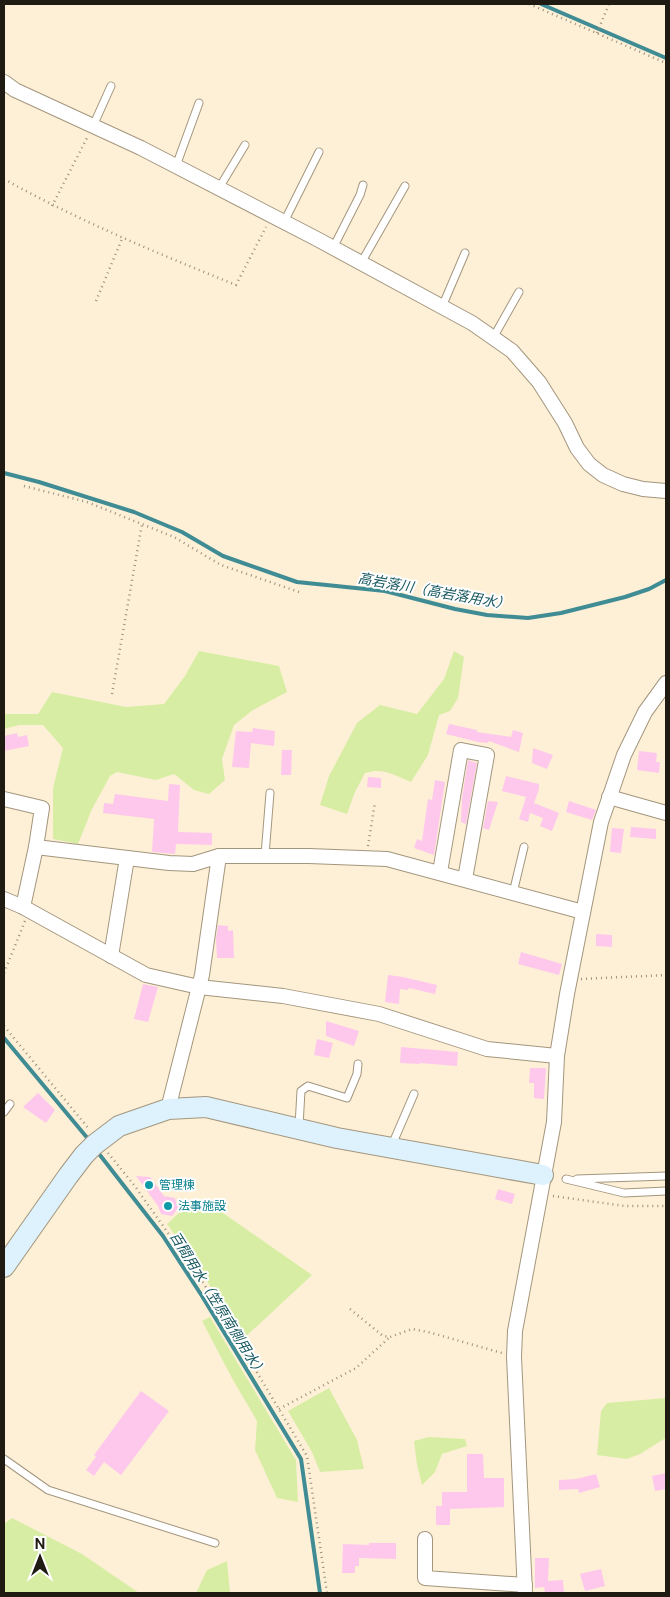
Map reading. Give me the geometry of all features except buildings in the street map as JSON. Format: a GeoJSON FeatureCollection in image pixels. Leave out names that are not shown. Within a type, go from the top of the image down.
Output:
{"type":"FeatureCollection","features":[{"type":"Feature","properties":{"kind":"street"},"geometry":{"type":"LineString","coordinates":[[4,82],[15,90],[219,188],[472,323],[512,350],[539,382],[565,423],[577,448],[589,464],[603,475],[623,484],[643,489],[666,491]]}},
{"type":"Feature","properties":{"kind":"street"},"geometry":{"type":"LineString","coordinates":[[425,1540],[425,1578],[525,1589],[514,1357],[515,1331],[554,1122],[557,1056],[601,822],[624,754],[645,712],[661,701],[666,683]]}},
{"type":"Feature","properties":{"kind":"street"},"geometry":{"type":"LineString","coordinates":[[440,872],[461,750],[487,754],[466,879]]}},
{"type":"Feature","properties":{"kind":"street"},"geometry":{"type":"LineString","coordinates":[[609,797],[666,812]]}},
{"type":"Feature","properties":{"kind":"street"},"geometry":{"type":"LineString","coordinates":[[4,799],[42,808],[26,909]]}},
{"type":"Feature","properties":{"kind":"street"},"geometry":{"type":"LineString","coordinates":[[36,846],[169,863],[193,864],[219,856],[265,855],[388,858],[583,912]]}},
{"type":"Feature","properties":{"kind":"street"},"geometry":{"type":"LineString","coordinates":[[168,1109],[199,987],[219,856]]}},
{"type":"Feature","properties":{"kind":"street"},"geometry":{"type":"LineString","coordinates":[[111,956],[127,858]]}},
{"type":"Feature","properties":{"kind":"street"},"geometry":{"type":"LineString","coordinates":[[4,899],[26,909],[146,975],[199,987],[283,996],[379,1014],[487,1048],[557,1056]]}},
{"type":"Feature","properties":{"kind":"street"},"geometry":{"type":"LineString","coordinates":[[4,1267],[84,1155],[119,1126],[168,1109],[206,1108],[390,1148],[542,1185]]}},
{"type":"Feature","properties":{"kind":"lane"},"geometry":{"type":"LineString","coordinates":[[93,126],[111,86]]}},
{"type":"Feature","properties":{"kind":"lane"},"geometry":{"type":"LineString","coordinates":[[176,166],[199,104]]}},
{"type":"Feature","properties":{"kind":"lane"},"geometry":{"type":"LineString","coordinates":[[219,188],[246,145]]}},
{"type":"Feature","properties":{"kind":"lane"},"geometry":{"type":"LineString","coordinates":[[278,219],[319,152]]}},
{"type":"Feature","properties":{"kind":"lane"},"geometry":{"type":"LineString","coordinates":[[333,248],[360,195],[363,185]]}},
{"type":"Feature","properties":{"kind":"lane"},"geometry":{"type":"LineString","coordinates":[[361,263],[405,186]]}},
{"type":"Feature","properties":{"kind":"lane"},"geometry":{"type":"LineString","coordinates":[[442,306],[465,254]]}},
{"type":"Feature","properties":{"kind":"lane"},"geometry":{"type":"LineString","coordinates":[[493,338],[519,292]]}},
{"type":"Feature","properties":{"kind":"lane"},"geometry":{"type":"LineString","coordinates":[[265,855],[270,793]]}},
{"type":"Feature","properties":{"kind":"lane"},"geometry":{"type":"LineString","coordinates":[[513,893],[524,847]]}},
{"type":"Feature","properties":{"kind":"lane"},"geometry":{"type":"LineString","coordinates":[[299,1129],[301,1092],[308,1086],[347,1098],[357,1074],[358,1064]]}},
{"type":"Feature","properties":{"kind":"lane"},"geometry":{"type":"LineString","coordinates":[[390,1148],[414,1094]]}},
{"type":"Feature","properties":{"kind":"lane"},"geometry":{"type":"LineString","coordinates":[[4,1112],[10,1104]]}},
{"type":"Feature","properties":{"kind":"lane"},"geometry":{"type":"LineString","coordinates":[[666,1176],[566,1179],[624,1193],[666,1191]]}},
{"type":"Feature","properties":{"kind":"lane"},"geometry":{"type":"LineString","coordinates":[[4,1459],[48,1490],[215,1543]]}},
{"type":"Feature","properties":{"kind":"path"},"geometry":{"type":"LineString","coordinates":[[530,4],[666,62]]}},
{"type":"Feature","properties":{"kind":"path"},"geometry":{"type":"LineString","coordinates":[[597,33],[609,4]]}},
{"type":"Feature","properties":{"kind":"path"},"geometry":{"type":"LineString","coordinates":[[52,206],[93,126]]}},
{"type":"Feature","properties":{"kind":"path"},"geometry":{"type":"LineString","coordinates":[[4,179],[52,206],[122,239],[236,285],[278,219]]}},
{"type":"Feature","properties":{"kind":"path"},"geometry":{"type":"LineString","coordinates":[[96,301],[122,239]]}},
{"type":"Feature","properties":{"kind":"path"},"geometry":{"type":"LineString","coordinates":[[24,486],[87,502],[174,537],[221,565],[302,593]]}},
{"type":"Feature","properties":{"kind":"path"},"geometry":{"type":"LineString","coordinates":[[112,694],[142,524]]}},
{"type":"Feature","properties":{"kind":"path"},"geometry":{"type":"LineString","coordinates":[[366,857],[375,802]]}},
{"type":"Feature","properties":{"kind":"path"},"geometry":{"type":"LineString","coordinates":[[4,972],[26,909]]}},
{"type":"Feature","properties":{"kind":"path"},"geometry":{"type":"LineString","coordinates":[[570,980],[666,975]]}},
{"type":"Feature","properties":{"kind":"path"},"geometry":{"type":"LineString","coordinates":[[4,1026],[134,1185],[204,1284],[307,1456],[327,1593]]}},
{"type":"Feature","properties":{"kind":"path"},"geometry":{"type":"LineString","coordinates":[[542,1185],[625,1206],[666,1206]]}},
{"type":"Feature","properties":{"kind":"path"},"geometry":{"type":"LineString","coordinates":[[350,1309],[383,1336],[390,1337]]}},
{"type":"Feature","properties":{"kind":"path"},"geometry":{"type":"LineString","coordinates":[[280,1409],[356,1368],[390,1337],[412,1329],[514,1357]]}},
{"type":"Feature","properties":{"kind":"green space"},"geometry":{"type":"Polygon","coordinates":[[[199,651],[279,666],[287,692],[253,710],[234,725],[222,759],[225,780],[209,794],[194,790],[174,774],[156,780],[117,772],[110,776],[92,809],[78,844],[53,839],[53,788],[63,748],[43,725],[19,725],[4,729],[4,714],[38,714],[52,692],[126,707],[164,704],[185,676],[199,651]]]}},
{"type":"Feature","properties":{"kind":"green space"},"geometry":{"type":"Polygon","coordinates":[[[454,651],[464,657],[458,698],[450,711],[439,715],[428,755],[411,782],[394,774],[383,771],[371,771],[365,773],[355,792],[347,814],[320,805],[329,776],[357,723],[380,705],[417,714],[444,679],[454,651]]]}},
{"type":"Feature","properties":{"kind":"green space"},"geometry":{"type":"Polygon","coordinates":[[[194,1199],[223,1213],[312,1275],[241,1341],[206,1279],[167,1224],[194,1199]]]}},
{"type":"Feature","properties":{"kind":"green space"},"geometry":{"type":"Polygon","coordinates":[[[210,1317],[296,1460],[298,1502],[277,1498],[255,1450],[257,1421],[202,1321],[210,1317]]]}},
{"type":"Feature","properties":{"kind":"green space"},"geometry":{"type":"Polygon","coordinates":[[[329,1388],[357,1440],[364,1469],[320,1472],[312,1452],[288,1411],[329,1388]]]}},
{"type":"Feature","properties":{"kind":"green space"},"geometry":{"type":"Polygon","coordinates":[[[666,1398],[666,1439],[627,1459],[597,1455],[601,1411],[607,1403],[666,1398]]]}},
{"type":"Feature","properties":{"kind":"green space"},"geometry":{"type":"Polygon","coordinates":[[[429,1437],[465,1439],[467,1446],[442,1454],[435,1472],[422,1485],[414,1441],[429,1437]]]}},
{"type":"Feature","properties":{"kind":"green space"},"geometry":{"type":"Polygon","coordinates":[[[12,1518],[82,1554],[139,1593],[4,1593],[4,1524],[12,1518]]]}},
{"type":"Feature","properties":{"kind":"green space"},"geometry":{"type":"Polygon","coordinates":[[[227,1561],[230,1593],[196,1593],[207,1570],[227,1561]]]}},
{"type":"Feature","properties":{"kind":"waterway"},"geometry":{"type":"LineString","coordinates":[[541,4],[666,58]]}},
{"type":"Feature","properties":{"kind":"waterway","name":"高岩落川（高岩落用水）"},"geometry":{"type":"LineString","coordinates":[[4,473],[134,512],[182,532],[223,556],[297,582],[385,591],[487,615],[528,618],[561,613],[625,597],[649,589],[666,580]]}},
{"type":"Feature","properties":{"kind":"waterway","name":"百間用水（笠原南側用水）"},"geometry":{"type":"LineString","coordinates":[[4,1038],[89,1140]]}},
{"type":"Feature","properties":{"kind":"waterway","name":"百間用水（笠原南側用水）"},"geometry":{"type":"LineString","coordinates":[[96,1150],[163,1236],[202,1296],[301,1459],[320,1593]]}},
{"type":"Feature","properties":{"kind":"place","name":"管理棟"},"geometry":{"type":"Point","coordinates":[149,1185]}},
{"type":"Feature","properties":{"kind":"place","name":"法事施設"},"geometry":{"type":"Point","coordinates":[168,1206]}}]}
